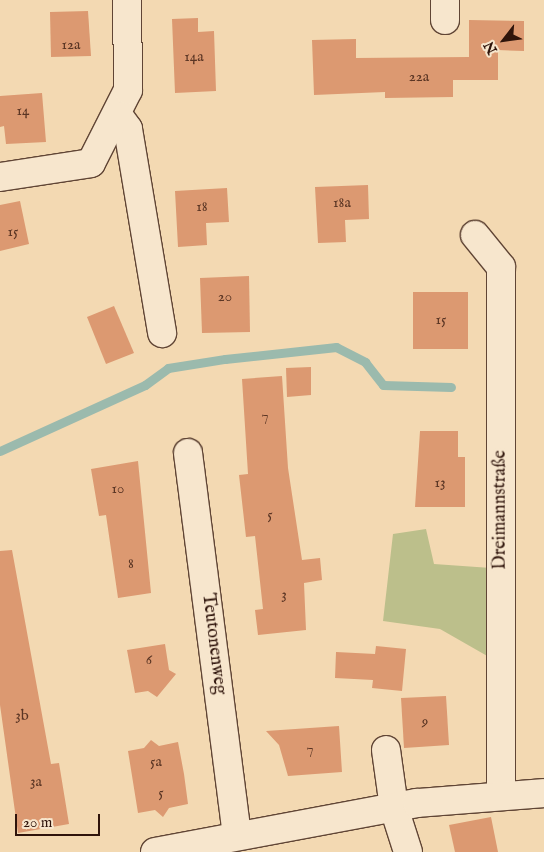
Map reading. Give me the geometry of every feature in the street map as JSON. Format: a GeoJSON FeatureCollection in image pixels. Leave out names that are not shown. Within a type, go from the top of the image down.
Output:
{"type":"FeatureCollection","features":[{"type":"Feature","properties":{"kind":"street"},"geometry":{"type":"LineString","coordinates":[[0,177],[91,163],[118,115],[128,90],[127,0]]}},
{"type":"Feature","properties":{"kind":"street"},"geometry":{"type":"LineString","coordinates":[[118,115],[128,129],[162,333]]}},
{"type":"Feature","properties":{"kind":"street","name":"Dreimannstraße"},"geometry":{"type":"LineString","coordinates":[[474,235],[501,267],[501,795]]}},
{"type":"Feature","properties":{"kind":"street","name":"Teutonenweg"},"geometry":{"type":"LineString","coordinates":[[188,453],[248,841]]}},
{"type":"Feature","properties":{"kind":"street"},"geometry":{"type":"LineString","coordinates":[[386,750],[394,808],[408,852]]}},
{"type":"Feature","properties":{"kind":"street"},"geometry":{"type":"LineString","coordinates":[[155,852],[248,841],[394,808],[501,795],[544,793]]}},
{"type":"Feature","properties":{"kind":"green space"},"geometry":{"type":"Polygon","coordinates":[[[426,529],[434,564],[491,568],[489,657],[440,629],[383,621],[393,534],[426,529]]]}},
{"type":"Feature","properties":{"kind":"building"},"geometry":{"type":"Polygon","coordinates":[[[88,11],[91,56],[51,57],[50,12],[88,11]]]}},
{"type":"Feature","properties":{"kind":"building"},"geometry":{"type":"Polygon","coordinates":[[[198,18],[198,32],[214,31],[216,91],[175,93],[172,19],[198,18]]]}},
{"type":"Feature","properties":{"kind":"building"},"geometry":{"type":"Polygon","coordinates":[[[469,20],[524,21],[524,51],[498,50],[498,80],[453,80],[453,97],[385,98],[385,92],[314,95],[312,40],[356,39],[356,58],[469,57],[469,20]]]}},
{"type":"Feature","properties":{"kind":"building"},"geometry":{"type":"Polygon","coordinates":[[[42,93],[46,142],[6,144],[4,126],[0,127],[0,96],[42,93]]]}},
{"type":"Feature","properties":{"kind":"building"},"geometry":{"type":"Polygon","coordinates":[[[368,185],[369,219],[345,220],[346,242],[318,243],[315,187],[368,185]]]}},
{"type":"Feature","properties":{"kind":"building"},"geometry":{"type":"Polygon","coordinates":[[[227,188],[229,222],[206,223],[207,245],[178,247],[175,191],[227,188]]]}},
{"type":"Feature","properties":{"kind":"building"},"geometry":{"type":"Polygon","coordinates":[[[20,201],[29,244],[0,251],[0,205],[20,201]]]}},
{"type":"Feature","properties":{"kind":"building"},"geometry":{"type":"Polygon","coordinates":[[[249,276],[250,332],[202,333],[200,278],[249,276]]]}},
{"type":"Feature","properties":{"kind":"building"},"geometry":{"type":"Polygon","coordinates":[[[413,292],[468,292],[468,349],[413,349],[413,292]]]}},
{"type":"Feature","properties":{"kind":"building"},"geometry":{"type":"Polygon","coordinates":[[[114,306],[134,353],[106,364],[87,317],[114,306]]]}},
{"type":"Feature","properties":{"kind":"building"},"geometry":{"type":"Polygon","coordinates":[[[311,367],[311,395],[287,397],[286,368],[311,367]]]}},
{"type":"Feature","properties":{"kind":"building"},"geometry":{"type":"Polygon","coordinates":[[[282,376],[288,468],[302,560],[320,558],[322,580],[304,583],[306,630],[258,635],[255,610],[263,609],[255,536],[246,537],[239,475],[248,474],[242,379],[282,376]]]}},
{"type":"Feature","properties":{"kind":"building"},"geometry":{"type":"Polygon","coordinates":[[[420,431],[458,431],[458,457],[465,457],[465,507],[415,507],[420,431]]]}},
{"type":"Feature","properties":{"kind":"building"},"geometry":{"type":"Polygon","coordinates":[[[138,461],[151,593],[118,598],[106,515],[99,516],[91,469],[138,461]]]}},
{"type":"Feature","properties":{"kind":"building"},"geometry":{"type":"Polygon","coordinates":[[[12,550],[51,764],[59,763],[69,824],[18,833],[0,705],[0,551],[12,550]]]}},
{"type":"Feature","properties":{"kind":"building"},"geometry":{"type":"Polygon","coordinates":[[[165,644],[169,670],[176,674],[157,697],[148,691],[135,693],[127,650],[165,644]]]}},
{"type":"Feature","properties":{"kind":"building"},"geometry":{"type":"Polygon","coordinates":[[[376,646],[406,649],[402,691],[372,688],[373,680],[335,678],[336,652],[375,654],[376,646]]]}},
{"type":"Feature","properties":{"kind":"building"},"geometry":{"type":"Polygon","coordinates":[[[446,696],[449,745],[404,748],[401,698],[446,696]]]}},
{"type":"Feature","properties":{"kind":"building"},"geometry":{"type":"Polygon","coordinates":[[[339,726],[342,772],[288,776],[279,745],[266,731],[339,726]]]}},
{"type":"Feature","properties":{"kind":"building"},"geometry":{"type":"Polygon","coordinates":[[[151,740],[159,746],[178,742],[184,774],[188,804],[169,808],[163,817],[155,810],[138,813],[128,751],[144,748],[151,740]]]}},
{"type":"Feature","properties":{"kind":"building"},"geometry":{"type":"Polygon","coordinates":[[[491,817],[498,852],[455,852],[449,825],[491,817]]]}},
{"type":"Feature","properties":{"kind":"waterway"},"geometry":{"type":"LineString","coordinates":[[0,451],[145,385],[168,368],[225,359],[336,347],[365,362],[383,385],[451,387]]}}]}
